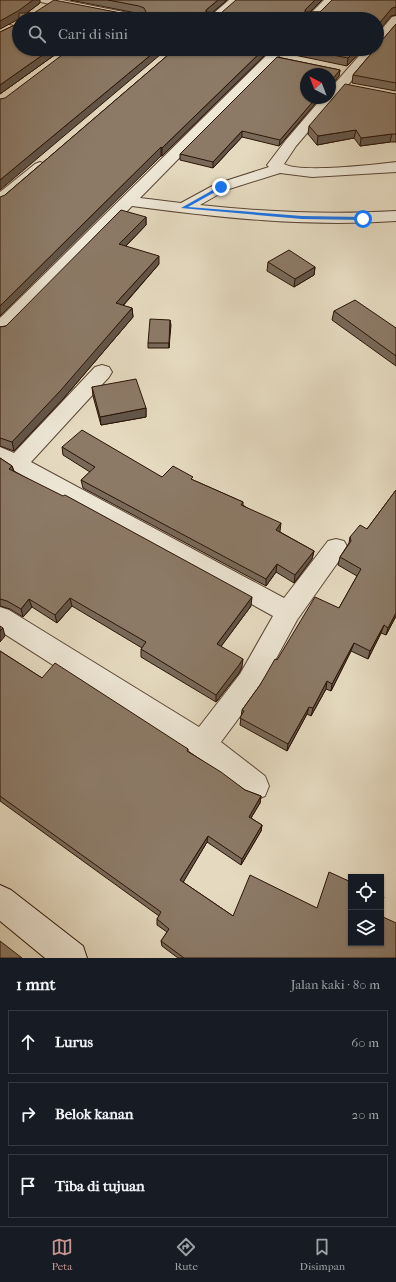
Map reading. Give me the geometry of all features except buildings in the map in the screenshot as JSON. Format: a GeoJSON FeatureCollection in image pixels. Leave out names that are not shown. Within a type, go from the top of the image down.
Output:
{"type":"FeatureCollection","features":[{"type":"Feature","properties":{"kind":"street"},"geometry":{"type":"LineString","coordinates":[[82,7],[93,0]]}},
{"type":"Feature","properties":{"kind":"street"},"geometry":{"type":"LineString","coordinates":[[221,12],[236,0]]}},
{"type":"Feature","properties":{"kind":"street"},"geometry":{"type":"LineString","coordinates":[[318,12],[330,0]]}},
{"type":"Feature","properties":{"kind":"street"},"geometry":{"type":"LineString","coordinates":[[47,3],[82,7],[100,12]]}},
{"type":"Feature","properties":{"kind":"street"},"geometry":{"type":"LineString","coordinates":[[384,35],[396,20]]}},
{"type":"Feature","properties":{"kind":"street"},"geometry":{"type":"LineString","coordinates":[[0,329],[278,56]]}},
{"type":"Feature","properties":{"kind":"street"},"geometry":{"type":"LineString","coordinates":[[277,169],[275,165],[286,149],[348,87],[351,73],[366,56]]}},
{"type":"Feature","properties":{"kind":"street"},"geometry":{"type":"LineString","coordinates":[[337,70],[351,73]]}},
{"type":"Feature","properties":{"kind":"street"},"geometry":{"type":"LineString","coordinates":[[0,200],[48,159]]}},
{"type":"Feature","properties":{"kind":"street"},"geometry":{"type":"LineString","coordinates":[[183,208],[221,187],[277,169],[286,171],[331,172],[396,167]]}},
{"type":"Feature","properties":{"kind":"street"},"geometry":{"type":"LineString","coordinates":[[130,201],[183,208],[302,218],[363,219],[396,216]]}},
{"type":"Feature","properties":{"kind":"street"},"geometry":{"type":"LineString","coordinates":[[102,372],[8,459],[288,612]]}},
{"type":"Feature","properties":{"kind":"street"},"geometry":{"type":"LineString","coordinates":[[202,745],[249,683],[288,612],[336,548]]}},
{"type":"Feature","properties":{"kind":"street"},"geometry":{"type":"LineString","coordinates":[[0,618],[202,745],[255,786]]}},
{"type":"Feature","properties":{"kind":"street"},"geometry":{"type":"LineString","coordinates":[[0,901],[71,958]]}},
{"type":"Feature","properties":{"kind":"route"},"geometry":{"type":"LineString","coordinates":[[221,187],[183,208],[302,218],[363,219]]}}]}
